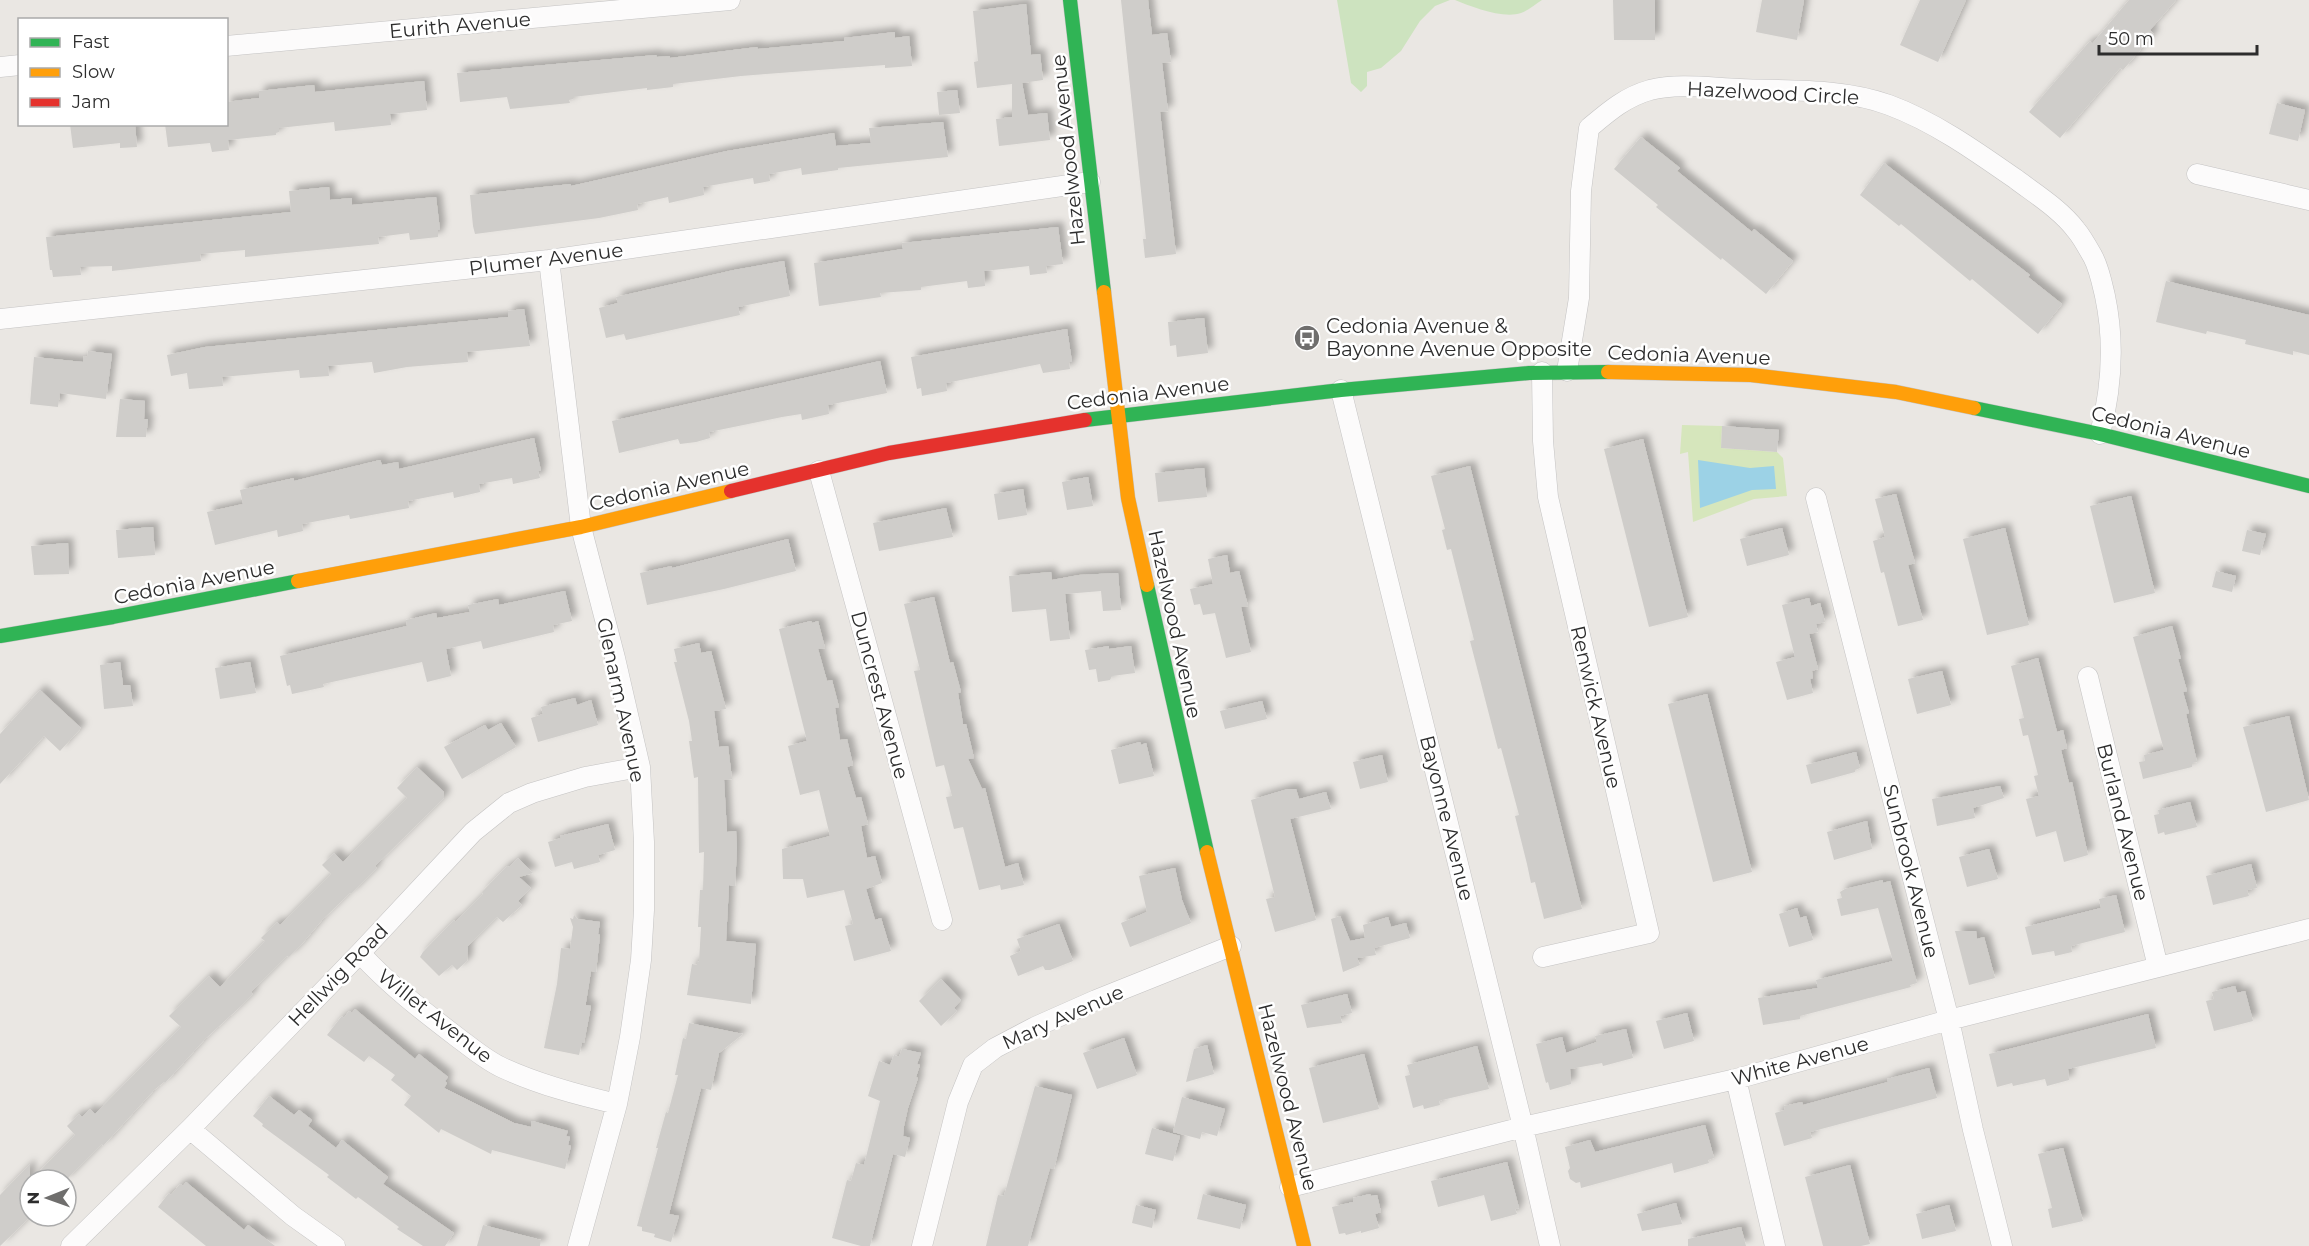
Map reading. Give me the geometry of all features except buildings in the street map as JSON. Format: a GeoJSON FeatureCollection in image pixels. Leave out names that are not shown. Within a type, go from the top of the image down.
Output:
{"type":"FeatureCollection","features":[{"type":"Feature","properties":{"kind":"street","name":"Eurith Avenue"},"geometry":{"type":"LineString","coordinates":[[228,46],[730,0]]}},
{"type":"Feature","properties":{"kind":"street","name":"Hazelwood Avenue"},"geometry":{"type":"LineString","coordinates":[[1070,0],[1119,415],[1123,469],[1139,555],[1169,690],[1304,1246]]}},
{"type":"Feature","properties":{"kind":"street"},"geometry":{"type":"LineString","coordinates":[[0,67],[18,65]]}},
{"type":"Feature","properties":{"kind":"street","name":"Hazelwood Circle"},"geometry":{"type":"LineString","coordinates":[[1567,370],[1579,298],[1581,190],[1589,128],[1615,106],[1652,90],[1687,87],[1822,92],[1870,99],[1888,104],[1921,119],[1971,148],[2049,204],[2076,229],[2094,259],[2110,321],[2112,346],[2108,405],[2100,434]]}},
{"type":"Feature","properties":{"kind":"street"},"geometry":{"type":"LineString","coordinates":[[2197,174],[2309,200]]}},
{"type":"Feature","properties":{"kind":"street","name":"Plumer Avenue"},"geometry":{"type":"LineString","coordinates":[[0,319],[549,260],[1090,182]]}},
{"type":"Feature","properties":{"kind":"street","name":"Glenarm Avenue"},"geometry":{"type":"LineString","coordinates":[[549,260],[581,527],[640,767],[644,842],[644,910],[630,1037],[616,1104],[578,1246]]}},
{"type":"Feature","properties":{"kind":"street","name":"Cedonia Avenue"},"geometry":{"type":"LineString","coordinates":[[0,636],[113,617],[581,527],[889,453],[1119,415],[1341,390],[1567,370],[1750,375],[1896,392],[2100,434],[2309,486]]}},
{"type":"Feature","properties":{"kind":"street","name":"Renwick Avenue"},"geometry":{"type":"LineString","coordinates":[[1542,372],[1542,441],[1548,497],[1648,933],[1543,957]]}},
{"type":"Feature","properties":{"kind":"street","name":"Bayonne Avenue"},"geometry":{"type":"LineString","coordinates":[[1341,390],[1523,1127],[1550,1246]]}},
{"type":"Feature","properties":{"kind":"street","name":"Duncrest Avenue"},"geometry":{"type":"LineString","coordinates":[[819,471],[942,920]]}},
{"type":"Feature","properties":{"kind":"street","name":"Sunbrook Avenue"},"geometry":{"type":"LineString","coordinates":[[1816,498],[1949,1020],[2002,1246]]}},
{"type":"Feature","properties":{"kind":"street","name":"Burland Avenue"},"geometry":{"type":"LineString","coordinates":[[2088,677],[2158,967]]}},
{"type":"Feature","properties":{"kind":"street","name":"Hellwig Road"},"geometry":{"type":"LineString","coordinates":[[71,1246],[190,1129],[473,832],[509,803],[556,784],[640,767]]}},
{"type":"Feature","properties":{"kind":"street","name":"White Avenue"},"geometry":{"type":"LineString","coordinates":[[1290,1187],[1523,1127],[1736,1078],[1949,1020],[2309,929]]}},
{"type":"Feature","properties":{"kind":"street","name":"Mary Avenue"},"geometry":{"type":"LineString","coordinates":[[922,1246],[958,1102],[973,1065],[995,1048],[1035,1027],[1231,946]]}},
{"type":"Feature","properties":{"kind":"street","name":"Willet Avenue"},"geometry":{"type":"LineString","coordinates":[[360,953],[378,973],[406,997],[473,1049],[501,1067],[558,1090],[616,1104]]}},
{"type":"Feature","properties":{"kind":"street"},"geometry":{"type":"LineString","coordinates":[[1736,1078],[1775,1246]]}},
{"type":"Feature","properties":{"kind":"street"},"geometry":{"type":"LineString","coordinates":[[190,1129],[293,1216],[335,1246]]}},
{"type":"Feature","properties":{"kind":"green space"},"geometry":{"type":"Polygon","coordinates":[[[1337,0],[1450,0],[1435,6],[1420,21],[1401,51],[1381,68],[1367,72],[1367,86],[1361,92],[1351,83],[1337,0]]]}},
{"type":"Feature","properties":{"kind":"green space"},"geometry":{"type":"Polygon","coordinates":[[[1455,0],[1542,0],[1524,12],[1505,14],[1455,0]]]}},
{"type":"Feature","properties":{"kind":"green space"},"geometry":{"type":"Polygon","coordinates":[[[1682,425],[1722,426],[1721,448],[1777,452],[1783,458],[1787,496],[1754,499],[1693,522],[1688,452],[1680,454],[1682,425]]]}},
{"type":"Feature","properties":{"kind":"water"},"geometry":{"type":"Polygon","coordinates":[[[1698,460],[1750,468],[1774,466],[1776,489],[1752,490],[1700,508],[1698,460]]]}},
{"type":"Feature","properties":{"kind":"traffic: fast"},"geometry":{"type":"LineString","coordinates":[[1070,0],[1104,292]]}},
{"type":"Feature","properties":{"kind":"traffic: fast"},"geometry":{"type":"LineString","coordinates":[[1085,420],[1341,390],[1529,373],[1608,372]]}},
{"type":"Feature","properties":{"kind":"traffic: fast"},"geometry":{"type":"LineString","coordinates":[[1974,408],[2100,434],[2309,486]]}},
{"type":"Feature","properties":{"kind":"traffic: fast"},"geometry":{"type":"LineString","coordinates":[[0,636],[113,617],[298,581]]}},
{"type":"Feature","properties":{"kind":"traffic: fast"},"geometry":{"type":"LineString","coordinates":[[1147,585],[1207,852]]}},
{"type":"Feature","properties":{"kind":"traffic: slow"},"geometry":{"type":"LineString","coordinates":[[1104,292],[1128,498],[1147,585]]}},
{"type":"Feature","properties":{"kind":"traffic: slow"},"geometry":{"type":"LineString","coordinates":[[1608,372],[1751,375],[1896,392],[1974,408]]}},
{"type":"Feature","properties":{"kind":"traffic: slow"},"geometry":{"type":"LineString","coordinates":[[298,581],[581,527],[731,491]]}},
{"type":"Feature","properties":{"kind":"traffic: slow"},"geometry":{"type":"LineString","coordinates":[[1207,852],[1304,1246]]}},
{"type":"Feature","properties":{"kind":"traffic: jam"},"geometry":{"type":"LineString","coordinates":[[731,491],[889,453],[1085,420]]}},
{"type":"Feature","properties":{"kind":"place","name":"Cedonia Avenue & Bayonne Avenue Opposite"},"geometry":{"type":"Point","coordinates":[1307,338]}}]}
